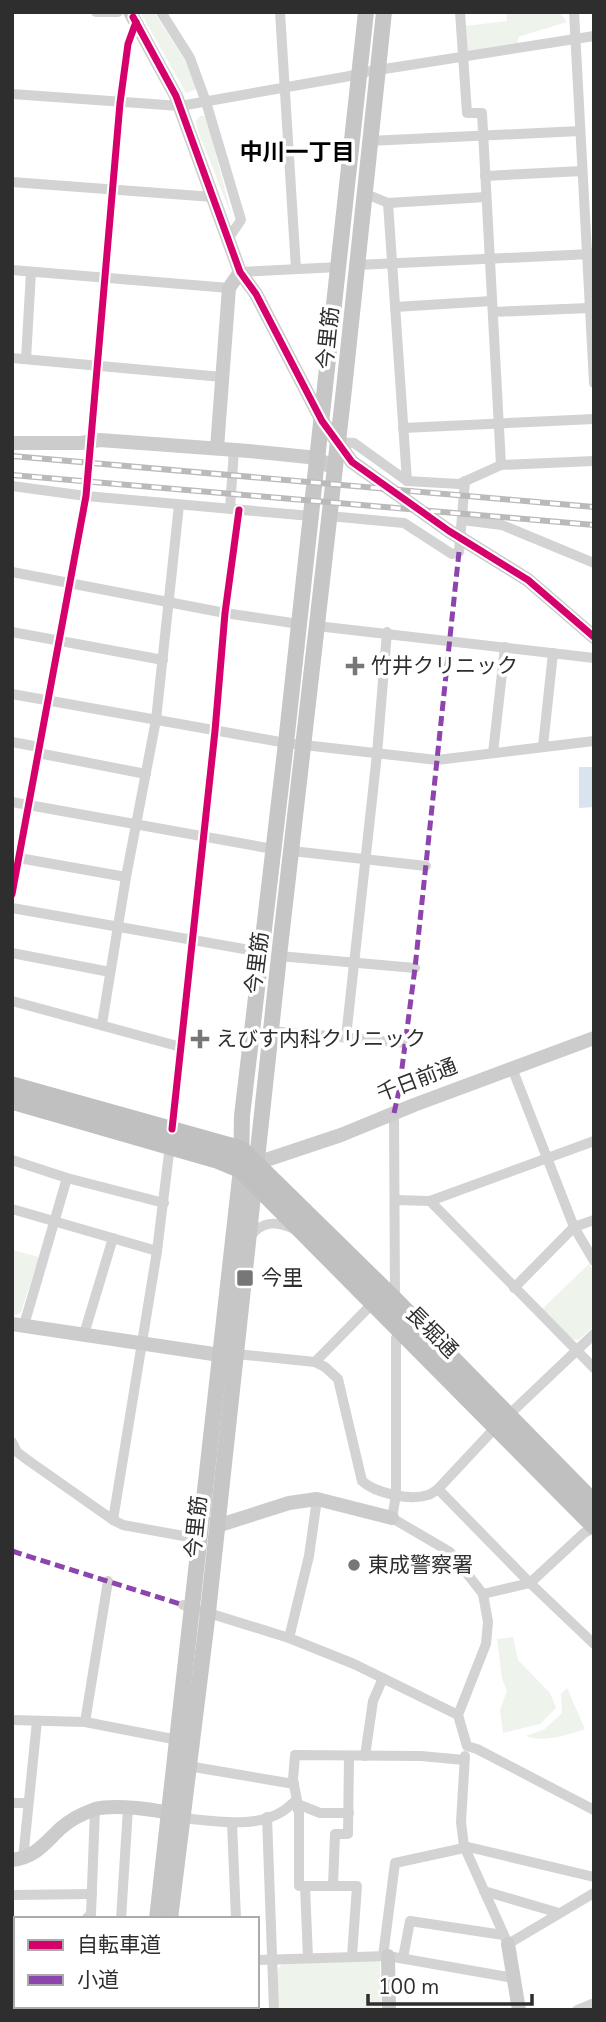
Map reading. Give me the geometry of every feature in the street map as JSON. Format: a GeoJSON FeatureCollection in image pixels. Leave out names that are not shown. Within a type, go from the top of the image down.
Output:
{"type":"FeatureCollection","features":[{"type":"Feature","properties":{"kind":"highway"},"geometry":{"type":"LineString","coordinates":[[12,1086],[171,1137],[217,1159],[248,1166]]}},
{"type":"Feature","properties":{"kind":"highway"},"geometry":{"type":"LineString","coordinates":[[12,1100],[171,1137]]}},
{"type":"Feature","properties":{"kind":"highway","name":"長堀通"},"geometry":{"type":"LineString","coordinates":[[248,1166],[303,1234],[401,1333],[594,1504]]}},
{"type":"Feature","properties":{"kind":"highway","name":"長堀通"},"geometry":{"type":"LineString","coordinates":[[248,1166],[395,1301],[594,1527]]}},
{"type":"Feature","properties":{"kind":"main road","name":"今里筋"},"geometry":{"type":"LineString","coordinates":[[157,1917],[188,1766],[200,1539],[247,1242],[248,1166],[242,1116],[339,267],[354,74],[366,12]]}},
{"type":"Feature","properties":{"kind":"main road","name":"今里筋"},"geometry":{"type":"LineString","coordinates":[[170,1917],[178,1740],[195,1608],[217,1527],[228,1354],[248,1166],[271,1031],[384,12]]}},
{"type":"Feature","properties":{"kind":"street"},"geometry":{"type":"LineString","coordinates":[[96,12],[118,12]]}},
{"type":"Feature","properties":{"kind":"street"},"geometry":{"type":"LineString","coordinates":[[161,12],[190,58],[241,220],[228,239]]}},
{"type":"Feature","properties":{"kind":"street"},"geometry":{"type":"LineString","coordinates":[[279,12],[296,269]]}},
{"type":"Feature","properties":{"kind":"street"},"geometry":{"type":"LineString","coordinates":[[460,12],[467,113],[482,113],[501,465]]}},
{"type":"Feature","properties":{"kind":"street"},"geometry":{"type":"LineString","coordinates":[[574,12],[582,171],[590,254],[589,308],[594,383]]}},
{"type":"Feature","properties":{"kind":"street"},"geometry":{"type":"LineString","coordinates":[[12,894],[86,496],[120,103],[133,17]]}},
{"type":"Feature","properties":{"kind":"street"},"geometry":{"type":"LineString","coordinates":[[133,17],[180,106],[240,272],[258,296],[322,421],[352,462],[461,538],[528,579],[594,636]]}},
{"type":"Feature","properties":{"kind":"street"},"geometry":{"type":"LineString","coordinates":[[12,94],[180,106],[377,70],[594,36]]}},
{"type":"Feature","properties":{"kind":"street"},"geometry":{"type":"LineString","coordinates":[[369,141],[580,131]]}},
{"type":"Feature","properties":{"kind":"street"},"geometry":{"type":"LineString","coordinates":[[582,156],[594,156]]}},
{"type":"Feature","properties":{"kind":"street"},"geometry":{"type":"LineString","coordinates":[[485,176],[582,171]]}},
{"type":"Feature","properties":{"kind":"street"},"geometry":{"type":"LineString","coordinates":[[12,181],[212,197]]}},
{"type":"Feature","properties":{"kind":"street"},"geometry":{"type":"LineString","coordinates":[[364,193],[387,203],[486,197]]}},
{"type":"Feature","properties":{"kind":"street"},"geometry":{"type":"LineString","coordinates":[[387,203],[407,481]]}},
{"type":"Feature","properties":{"kind":"street"},"geometry":{"type":"LineString","coordinates":[[356,265],[590,254]]}},
{"type":"Feature","properties":{"kind":"street"},"geometry":{"type":"LineString","coordinates":[[240,272],[339,267]]}},
{"type":"Feature","properties":{"kind":"street"},"geometry":{"type":"LineString","coordinates":[[12,271],[229,288]]}},
{"type":"Feature","properties":{"kind":"street"},"geometry":{"type":"LineString","coordinates":[[26,359],[31,272]]}},
{"type":"Feature","properties":{"kind":"street"},"geometry":{"type":"LineString","coordinates":[[217,448],[229,288],[240,272]]}},
{"type":"Feature","properties":{"kind":"street"},"geometry":{"type":"LineString","coordinates":[[395,307],[589,308]]}},
{"type":"Feature","properties":{"kind":"street"},"geometry":{"type":"LineString","coordinates":[[12,358],[222,377]]}},
{"type":"Feature","properties":{"kind":"street"},"geometry":{"type":"LineString","coordinates":[[403,428],[594,419]]}},
{"type":"Feature","properties":{"kind":"street"},"geometry":{"type":"LineString","coordinates":[[12,443],[81,443],[100,440],[234,449],[318,458],[335,470]]}},
{"type":"Feature","properties":{"kind":"street"},"geometry":{"type":"LineString","coordinates":[[338,442],[354,443],[407,481],[459,484],[501,465],[594,461]]}},
{"type":"Feature","properties":{"kind":"street"},"geometry":{"type":"LineString","coordinates":[[113,1520],[164,1203],[215,731],[234,510],[234,449]]}},
{"type":"Feature","properties":{"kind":"street"},"geometry":{"type":"LineString","coordinates":[[329,516],[404,523],[452,554],[459,552],[465,481]]}},
{"type":"Feature","properties":{"kind":"street"},"geometry":{"type":"LineString","coordinates":[[12,486],[86,496],[311,516]]}},
{"type":"Feature","properties":{"kind":"street"},"geometry":{"type":"LineString","coordinates":[[102,1024],[156,720],[179,505]]}},
{"type":"Feature","properties":{"kind":"street"},"geometry":{"type":"LineString","coordinates":[[462,520],[502,525],[594,563]]}},
{"type":"Feature","properties":{"kind":"street"},"geometry":{"type":"LineString","coordinates":[[12,572],[225,613],[299,624]]}},
{"type":"Feature","properties":{"kind":"street"},"geometry":{"type":"LineString","coordinates":[[317,626],[594,658]]}},
{"type":"Feature","properties":{"kind":"street"},"geometry":{"type":"LineString","coordinates":[[12,632],[163,660]]}},
{"type":"Feature","properties":{"kind":"street"},"geometry":{"type":"LineString","coordinates":[[346,1037],[377,754],[387,632]]}},
{"type":"Feature","properties":{"kind":"street"},"geometry":{"type":"LineString","coordinates":[[494,752],[505,647]]}},
{"type":"Feature","properties":{"kind":"street"},"geometry":{"type":"LineString","coordinates":[[543,746],[553,653]]}},
{"type":"Feature","properties":{"kind":"street"},"geometry":{"type":"LineString","coordinates":[[12,694],[304,746],[437,760],[594,741]]}},
{"type":"Feature","properties":{"kind":"street"},"geometry":{"type":"LineString","coordinates":[[12,742],[146,774]]}},
{"type":"Feature","properties":{"kind":"street"},"geometry":{"type":"LineString","coordinates":[[12,802],[273,849]]}},
{"type":"Feature","properties":{"kind":"street"},"geometry":{"type":"LineString","coordinates":[[292,851],[426,866]]}},
{"type":"Feature","properties":{"kind":"street"},"geometry":{"type":"LineString","coordinates":[[19,858],[126,877]]}},
{"type":"Feature","properties":{"kind":"street"},"geometry":{"type":"LineString","coordinates":[[12,908],[261,952]]}},
{"type":"Feature","properties":{"kind":"street"},"geometry":{"type":"LineString","coordinates":[[12,953],[110,972]]}},
{"type":"Feature","properties":{"kind":"street"},"geometry":{"type":"LineString","coordinates":[[279,956],[415,968]]}},
{"type":"Feature","properties":{"kind":"street"},"geometry":{"type":"LineString","coordinates":[[12,1001],[181,1047]]}},
{"type":"Feature","properties":{"kind":"street"},"geometry":{"type":"LineString","coordinates":[[271,1031],[405,1043]]}},
{"type":"Feature","properties":{"kind":"street","name":"千日前通"},"geometry":{"type":"LineString","coordinates":[[248,1166],[300,1150],[594,1038]]}},
{"type":"Feature","properties":{"kind":"street"},"geometry":{"type":"LineString","coordinates":[[512,1068],[574,1227],[594,1261]]}},
{"type":"Feature","properties":{"kind":"street"},"geometry":{"type":"LineString","coordinates":[[394,1113],[395,1301]]}},
{"type":"Feature","properties":{"kind":"street"},"geometry":{"type":"LineString","coordinates":[[395,1200],[430,1201],[594,1141]]}},
{"type":"Feature","properties":{"kind":"street"},"geometry":{"type":"LineString","coordinates":[[12,1160],[67,1178],[164,1203]]}},
{"type":"Feature","properties":{"kind":"street"},"geometry":{"type":"LineString","coordinates":[[67,1178],[18,1325],[228,1354],[314,1362],[325,1367],[338,1379],[362,1480],[368,1486],[396,1495],[428,1495],[438,1489],[501,1423],[594,1334]]}},
{"type":"Feature","properties":{"kind":"street"},"geometry":{"type":"LineString","coordinates":[[430,1201],[594,1368]]}},
{"type":"Feature","properties":{"kind":"street"},"geometry":{"type":"LineString","coordinates":[[12,1209],[157,1251]]}},
{"type":"Feature","properties":{"kind":"street"},"geometry":{"type":"LineString","coordinates":[[514,1288],[574,1227],[594,1220]]}},
{"type":"Feature","properties":{"kind":"street"},"geometry":{"type":"LineString","coordinates":[[247,1242],[255,1230],[267,1224],[282,1225],[303,1234]]}},
{"type":"Feature","properties":{"kind":"street"},"geometry":{"type":"LineString","coordinates":[[84,1334],[113,1238]]}},
{"type":"Feature","properties":{"kind":"street"},"geometry":{"type":"LineString","coordinates":[[314,1362],[372,1304]]}},
{"type":"Feature","properties":{"kind":"street"},"geometry":{"type":"LineString","coordinates":[[392,1518],[396,1495],[396,1338],[401,1333]]}},
{"type":"Feature","properties":{"kind":"street"},"geometry":{"type":"LineString","coordinates":[[12,1442],[17,1451],[29,1461],[113,1520],[123,1525],[200,1539]]}},
{"type":"Feature","properties":{"kind":"street"},"geometry":{"type":"LineString","coordinates":[[438,1489],[594,1644]]}},
{"type":"Feature","properties":{"kind":"street"},"geometry":{"type":"LineString","coordinates":[[289,1637],[309,1556],[317,1499]]}},
{"type":"Feature","properties":{"kind":"street"},"geometry":{"type":"LineString","coordinates":[[217,1527],[289,1503],[317,1499],[392,1518],[450,1552],[483,1594],[488,1622],[486,1644],[458,1716]]}},
{"type":"Feature","properties":{"kind":"street"},"geometry":{"type":"LineString","coordinates":[[483,1594],[530,1583],[584,1532],[594,1527]]}},
{"type":"Feature","properties":{"kind":"street"},"geometry":{"type":"LineString","coordinates":[[85,1722],[108,1581]]}},
{"type":"Feature","properties":{"kind":"street"},"geometry":{"type":"LineString","coordinates":[[195,1608],[289,1637],[383,1678],[458,1716],[472,1747],[594,1810]]}},
{"type":"Feature","properties":{"kind":"street"},"geometry":{"type":"LineString","coordinates":[[365,1756],[373,1701],[383,1678]]}},
{"type":"Feature","properties":{"kind":"street"},"geometry":{"type":"LineString","coordinates":[[12,1720],[85,1722],[178,1740]]}},
{"type":"Feature","properties":{"kind":"street"},"geometry":{"type":"LineString","coordinates":[[18,1860],[25,1837],[37,1721]]}},
{"type":"Feature","properties":{"kind":"street"},"geometry":{"type":"LineString","coordinates":[[472,1747],[464,1760],[461,1822],[464,1847],[506,1939],[519,2010]]}},
{"type":"Feature","properties":{"kind":"street"},"geometry":{"type":"LineString","coordinates":[[352,1956],[356,1886],[299,1886],[299,1813],[293,1784],[295,1755],[421,1756],[464,1760]]}},
{"type":"Feature","properties":{"kind":"street"},"geometry":{"type":"LineString","coordinates":[[333,1886],[335,1834],[348,1834],[349,1756]]}},
{"type":"Feature","properties":{"kind":"street"},"geometry":{"type":"LineString","coordinates":[[188,1766],[293,1784]]}},
{"type":"Feature","properties":{"kind":"street"},"geometry":{"type":"LineString","coordinates":[[295,1802],[320,1813],[349,1813]]}},
{"type":"Feature","properties":{"kind":"street"},"geometry":{"type":"LineString","coordinates":[[18,1860],[40,1851],[71,1821],[95,1810],[128,1808],[232,1823],[282,1812],[295,1802]]}},
{"type":"Feature","properties":{"kind":"street"},"geometry":{"type":"LineString","coordinates":[[12,1803],[29,1803]]}},
{"type":"Feature","properties":{"kind":"street"},"geometry":{"type":"LineString","coordinates":[[121,1917],[128,1808]]}},
{"type":"Feature","properties":{"kind":"street"},"geometry":{"type":"LineString","coordinates":[[88,1917],[91,1914],[95,1810]]}},
{"type":"Feature","properties":{"kind":"street"},"geometry":{"type":"LineString","coordinates":[[267,1817],[274,2010]]}},
{"type":"Feature","properties":{"kind":"street"},"geometry":{"type":"LineString","coordinates":[[232,1823],[236,1917]]}},
{"type":"Feature","properties":{"kind":"street"},"geometry":{"type":"LineString","coordinates":[[12,1836],[25,1837]]}},
{"type":"Feature","properties":{"kind":"street"},"geometry":{"type":"LineString","coordinates":[[389,2010],[386,1956],[395,1863],[464,1847],[594,1877]]}},
{"type":"Feature","properties":{"kind":"street"},"geometry":{"type":"LineString","coordinates":[[305,1886],[308,1958]]}},
{"type":"Feature","properties":{"kind":"street"},"geometry":{"type":"LineString","coordinates":[[484,1891],[559,1913]]}},
{"type":"Feature","properties":{"kind":"street"},"geometry":{"type":"LineString","coordinates":[[403,1958],[410,1921],[506,1939],[594,1893]]}},
{"type":"Feature","properties":{"kind":"street"},"geometry":{"type":"LineString","coordinates":[[12,1895],[92,1894]]}},
{"type":"Feature","properties":{"kind":"street"},"geometry":{"type":"LineString","coordinates":[[259,1960],[386,1956],[514,1978]]}},
{"type":"Feature","properties":{"kind":"street"},"geometry":{"type":"LineString","coordinates":[[577,2010],[594,2003]]}},
{"type":"Feature","properties":{"kind":"street"},"geometry":{"type":"LineString","coordinates":[[155,2008],[237,2010]]}},
{"type":"Feature","properties":{"kind":"shaded area"},"geometry":{"type":"Polygon","coordinates":[[[143,12],[154,12],[186,62],[197,89],[186,93],[142,15],[143,12]]]}},
{"type":"Feature","properties":{"kind":"shaded area"},"geometry":{"type":"Polygon","coordinates":[[[506,12],[559,12],[567,22],[518,37],[518,44],[466,52],[465,26],[507,21],[506,12]]]}},
{"type":"Feature","properties":{"kind":"shaded area"},"geometry":{"type":"Polygon","coordinates":[[[200,116],[205,116],[209,127],[232,217],[198,131],[196,121],[200,116]]]}},
{"type":"Feature","properties":{"kind":"shaded area"},"geometry":{"type":"Polygon","coordinates":[[[579,767],[594,767],[594,807],[579,808],[579,767]]]}},
{"type":"Feature","properties":{"kind":"shaded area"},"geometry":{"type":"Polygon","coordinates":[[[12,1250],[39,1257],[21,1312],[16,1315],[12,1315],[12,1250]]]}},
{"type":"Feature","properties":{"kind":"shaded area"},"geometry":{"type":"Polygon","coordinates":[[[589,1264],[594,1272],[594,1326],[578,1340],[572,1339],[542,1309],[589,1264]]]}},
{"type":"Feature","properties":{"kind":"shaded area"},"geometry":{"type":"Polygon","coordinates":[[[513,1637],[518,1660],[550,1693],[556,1708],[540,1724],[503,1733],[500,1710],[507,1691],[502,1679],[497,1639],[513,1637]]]}},
{"type":"Feature","properties":{"kind":"shaded area"},"geometry":{"type":"Polygon","coordinates":[[[567,1688],[585,1729],[564,1736],[526,1736],[545,1729],[562,1713],[561,1694],[567,1688]]]}},
{"type":"Feature","properties":{"kind":"shaded area"},"geometry":{"type":"Polygon","coordinates":[[[376,1959],[380,1962],[381,2010],[277,2010],[278,1969],[282,1964],[376,1959]]]}},
{"type":"Feature","properties":{"kind":"railway"},"geometry":{"type":"LineString","coordinates":[[12,456],[594,507]]}},
{"type":"Feature","properties":{"kind":"railway"},"geometry":{"type":"LineString","coordinates":[[12,475],[594,525]]}},
{"type":"Feature","properties":{"kind":"marked path"},"geometry":{"type":"LineString","coordinates":[[394,1113],[415,968],[459,552]]}},
{"type":"Feature","properties":{"kind":"marked path"},"geometry":{"type":"LineString","coordinates":[[12,1551],[183,1605]]}},
{"type":"Feature","properties":{"kind":"cycle path"},"geometry":{"type":"LineString","coordinates":[[133,17],[176,96],[240,272],[256,294],[322,421],[352,462],[449,531],[528,580],[594,637]]}},
{"type":"Feature","properties":{"kind":"cycle path"},"geometry":{"type":"LineString","coordinates":[[12,894],[86,496],[120,103],[128,44],[136,22]]}},
{"type":"Feature","properties":{"kind":"cycle path"},"geometry":{"type":"LineString","coordinates":[[172,1129],[215,731],[225,613],[239,510]]}},
{"type":"Feature","properties":{"kind":"place","name":"竹井クリニック"},"geometry":{"type":"Point","coordinates":[355,666]}},
{"type":"Feature","properties":{"kind":"place","name":"えびす内科クリニック"},"geometry":{"type":"Point","coordinates":[200,1039]}},
{"type":"Feature","properties":{"kind":"place","name":"今里"},"geometry":{"type":"Point","coordinates":[245,1278]}},
{"type":"Feature","properties":{"kind":"place","name":"東成警察署"},"geometry":{"type":"Point","coordinates":[354,1565]}},
{"type":"Feature","properties":{"kind":"district","name":"中川一丁目"},"geometry":{"type":"Point","coordinates":[297,152]}}]}
